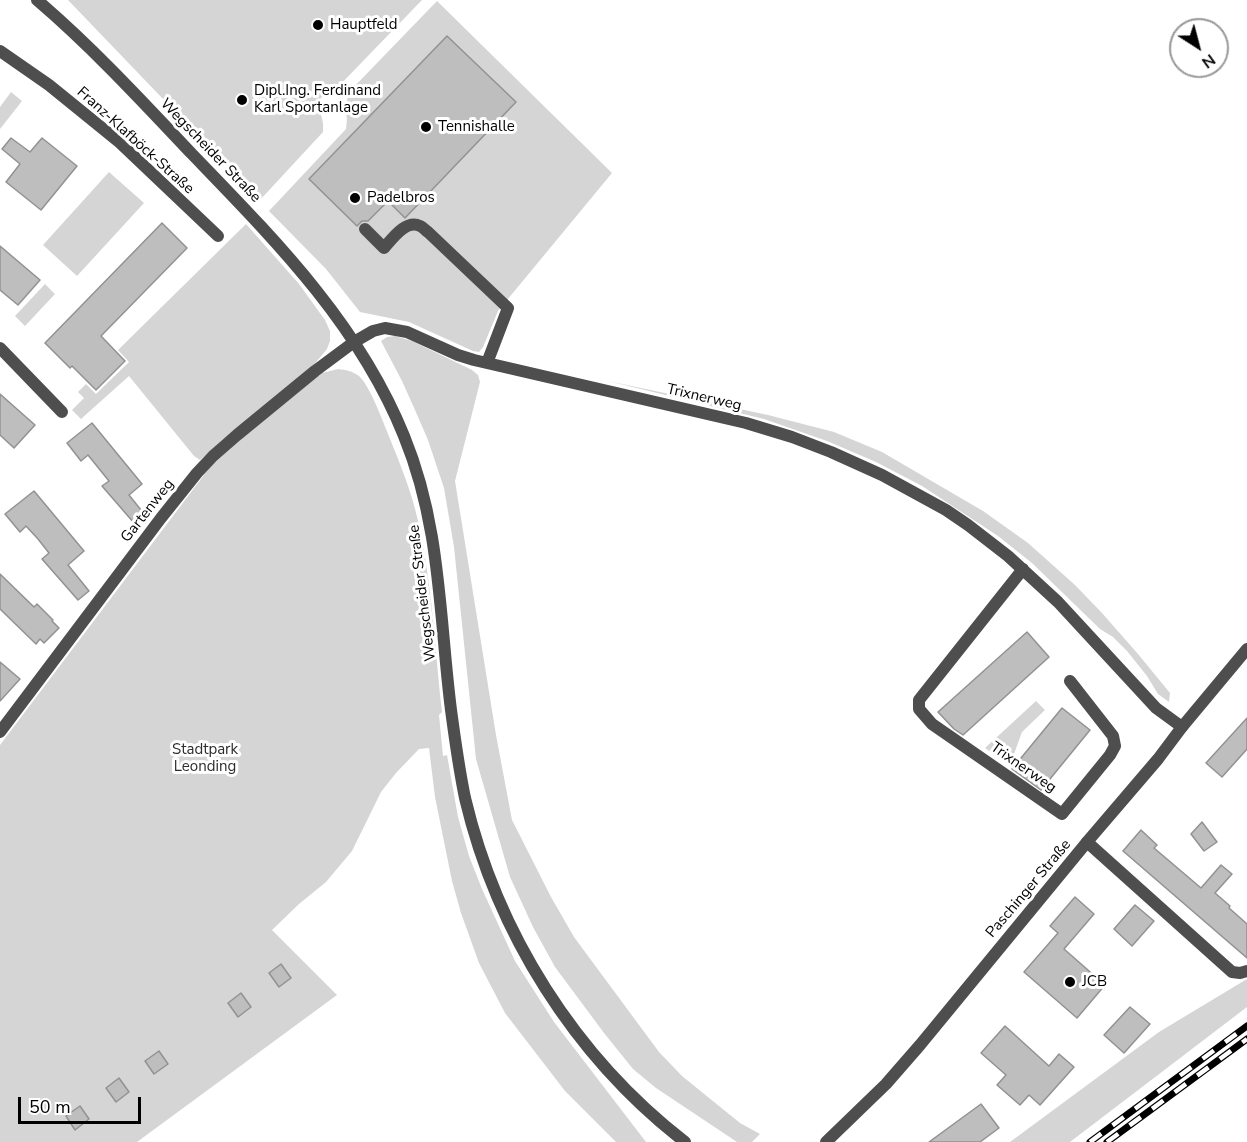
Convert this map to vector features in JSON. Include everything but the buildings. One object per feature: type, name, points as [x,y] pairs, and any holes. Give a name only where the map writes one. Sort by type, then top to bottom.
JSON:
[{"type":"street","name":"Wegscheider Straße","points":[[37,0],[82,40],[267,232],[309,280],[342,324],[375,375],[404,436],[420,482],[430,522],[438,570],[451,709],[460,772],[474,831],[493,886],[527,958],[570,1025],[632,1096],[658,1121],[685,1142]]},
{"type":"street","name":"Franz-Klafböck-Straße","points":[[0,51],[49,85],[118,141],[218,236]]},
{"type":"street","points":[[365,229],[384,248],[405,227],[418,225],[508,308],[487,363]]},
{"type":"street","name":"Trixnerweg","points":[[354,342],[373,331],[385,328],[398,330],[487,363],[746,423],[831,452],[882,475],[968,525],[1023,569],[1058,602],[1156,708],[1182,727]]},
{"type":"street","name":"Gartenweg","points":[[0,732],[197,473],[246,428],[354,342]]},
{"type":"street","points":[[0,348],[62,412]]},
{"type":"street","name":"Trixnerweg","points":[[1023,569],[919,700],[919,709],[932,724],[1062,814],[1115,746],[1113,736],[1070,681]]},
{"type":"street","name":"Paschinger Straße","points":[[826,1142],[886,1084],[920,1045],[1247,649]]},
{"type":"street","points":[[1086,842],[1232,972],[1247,971]]},
{"type":"green space","name":"Dipl.Ing. Ferdinand Karl Sportanlage","points":[[68,0],[422,0],[337,88],[324,95],[315,104],[322,117],[323,132],[260,200]]},
{"type":"green space","points":[[437,1],[612,173],[498,311],[479,352],[409,322],[360,312],[326,269],[269,211],[346,129],[345,108],[349,92]]},
{"type":"green space","points":[[11,92],[22,101],[0,129],[0,107]]},
{"type":"green space","points":[[109,172],[144,203],[77,276],[43,245]]},
{"type":"green space","points":[[246,224],[299,284],[325,320],[330,331],[330,341],[327,349],[312,367],[200,460],[194,456],[129,376],[81,419],[72,410],[84,398],[78,392],[86,384],[96,394],[129,362],[118,350]]},
{"type":"green space","points":[[45,284],[55,294],[25,326],[15,316]]},
{"type":"green space","points":[[395,336],[412,341],[472,370],[478,375],[480,382],[455,481],[512,820],[574,937],[659,1052],[682,1076],[740,1123],[760,1134],[752,1142],[737,1142],[656,1088],[633,1069],[555,967],[510,877],[476,759],[454,547],[444,488],[428,440],[402,381],[381,341]]},
{"type":"green space","name":"Stadtpark Leonding","points":[[338,369],[359,376],[371,393],[400,463],[415,509],[430,592],[442,712],[439,715],[443,756],[447,755],[458,817],[469,856],[482,889],[515,961],[554,1022],[646,1142],[616,1142],[565,1091],[505,1013],[479,963],[461,913],[435,797],[429,748],[419,749],[381,792],[352,851],[326,882],[272,930],[337,995],[137,1142],[0,1142],[0,745],[210,467],[252,429],[322,373]]},
{"type":"green space","points":[[608,381],[768,415],[834,432],[882,452],[983,511],[1028,543],[1102,613],[1170,693],[1169,702],[1158,694],[1127,651],[1113,637],[1100,629],[1032,563],[998,536],[922,486],[876,462],[827,441],[764,419]]},
{"type":"green space","points":[[1036,701],[1045,710],[1022,732],[1010,765],[985,748]]},
{"type":"green space","points":[[1247,979],[1247,1007],[1070,1142],[1010,1142],[1159,1032]]},
{"type":"railway","points":[[1090,1142],[1247,1026]]},
{"type":"railway","points":[[1107,1142],[1247,1039]]},
{"type":"place","name":"Hauptfeld","points":[[318,25]]},
{"type":"place","name":"Dipl.Ing. Ferdinand Karl Sportanlage","points":[[242,100]]},
{"type":"place","name":"Tennishalle","points":[[426,127]]},
{"type":"place","name":"Padelbros","points":[[355,198]]},
{"type":"place","name":"JCB","points":[[1070,982]]}]
